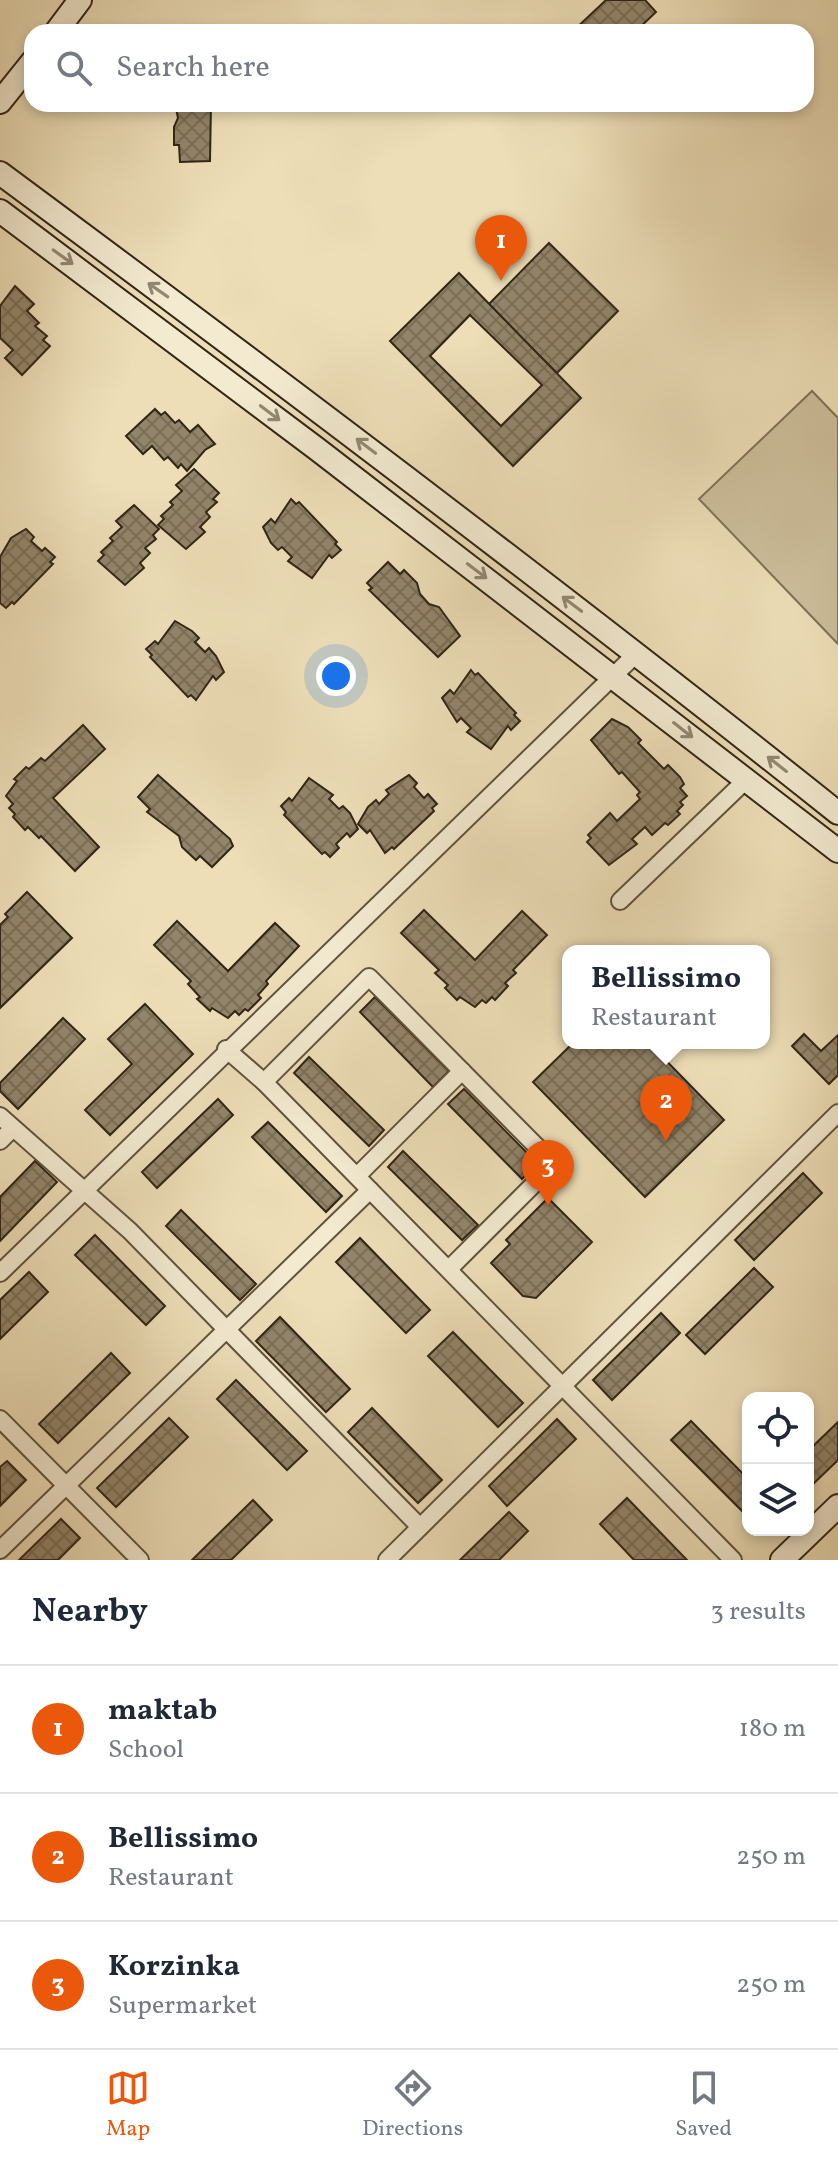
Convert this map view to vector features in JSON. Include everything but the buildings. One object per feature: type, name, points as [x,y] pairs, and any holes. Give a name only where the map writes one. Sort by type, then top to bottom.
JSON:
[{"type":"street","points":[[62,24],[80,0]]},
{"type":"street","points":[[0,102],[24,72]]},
{"type":"street","points":[[0,173],[193,314],[637,653],[838,813]]},
{"type":"street","points":[[0,211],[614,676],[838,851]]},
{"type":"street","points":[[0,1273],[226,1049],[355,931],[428,853],[637,653]]},
{"type":"street","points":[[620,901],[746,780]]},
{"type":"street","points":[[264,1082],[369,977],[462,1071],[554,1164],[449,1269]]},
{"type":"street","points":[[226,1049],[264,1082],[733,1560]]},
{"type":"street","points":[[357,1176],[462,1071]]},
{"type":"street","points":[[387,1560],[838,1113]]},
{"type":"street","points":[[0,1141],[6,1122],[85,1190],[420,1527]]},
{"type":"street","points":[[0,1550],[370,1190]]},
{"type":"street","points":[[0,1419],[140,1560]]},
{"type":"street","points":[[782,1560],[838,1506]]},
{"type":"shaded area","points":[[812,391],[838,418],[838,644],[699,499]]},
{"type":"place","name":"maktab","points":[[501,281]]},
{"type":"place","name":"Bellissimo","points":[[666,1141]]},
{"type":"place","name":"Korzinka","points":[[548,1206]]}]
